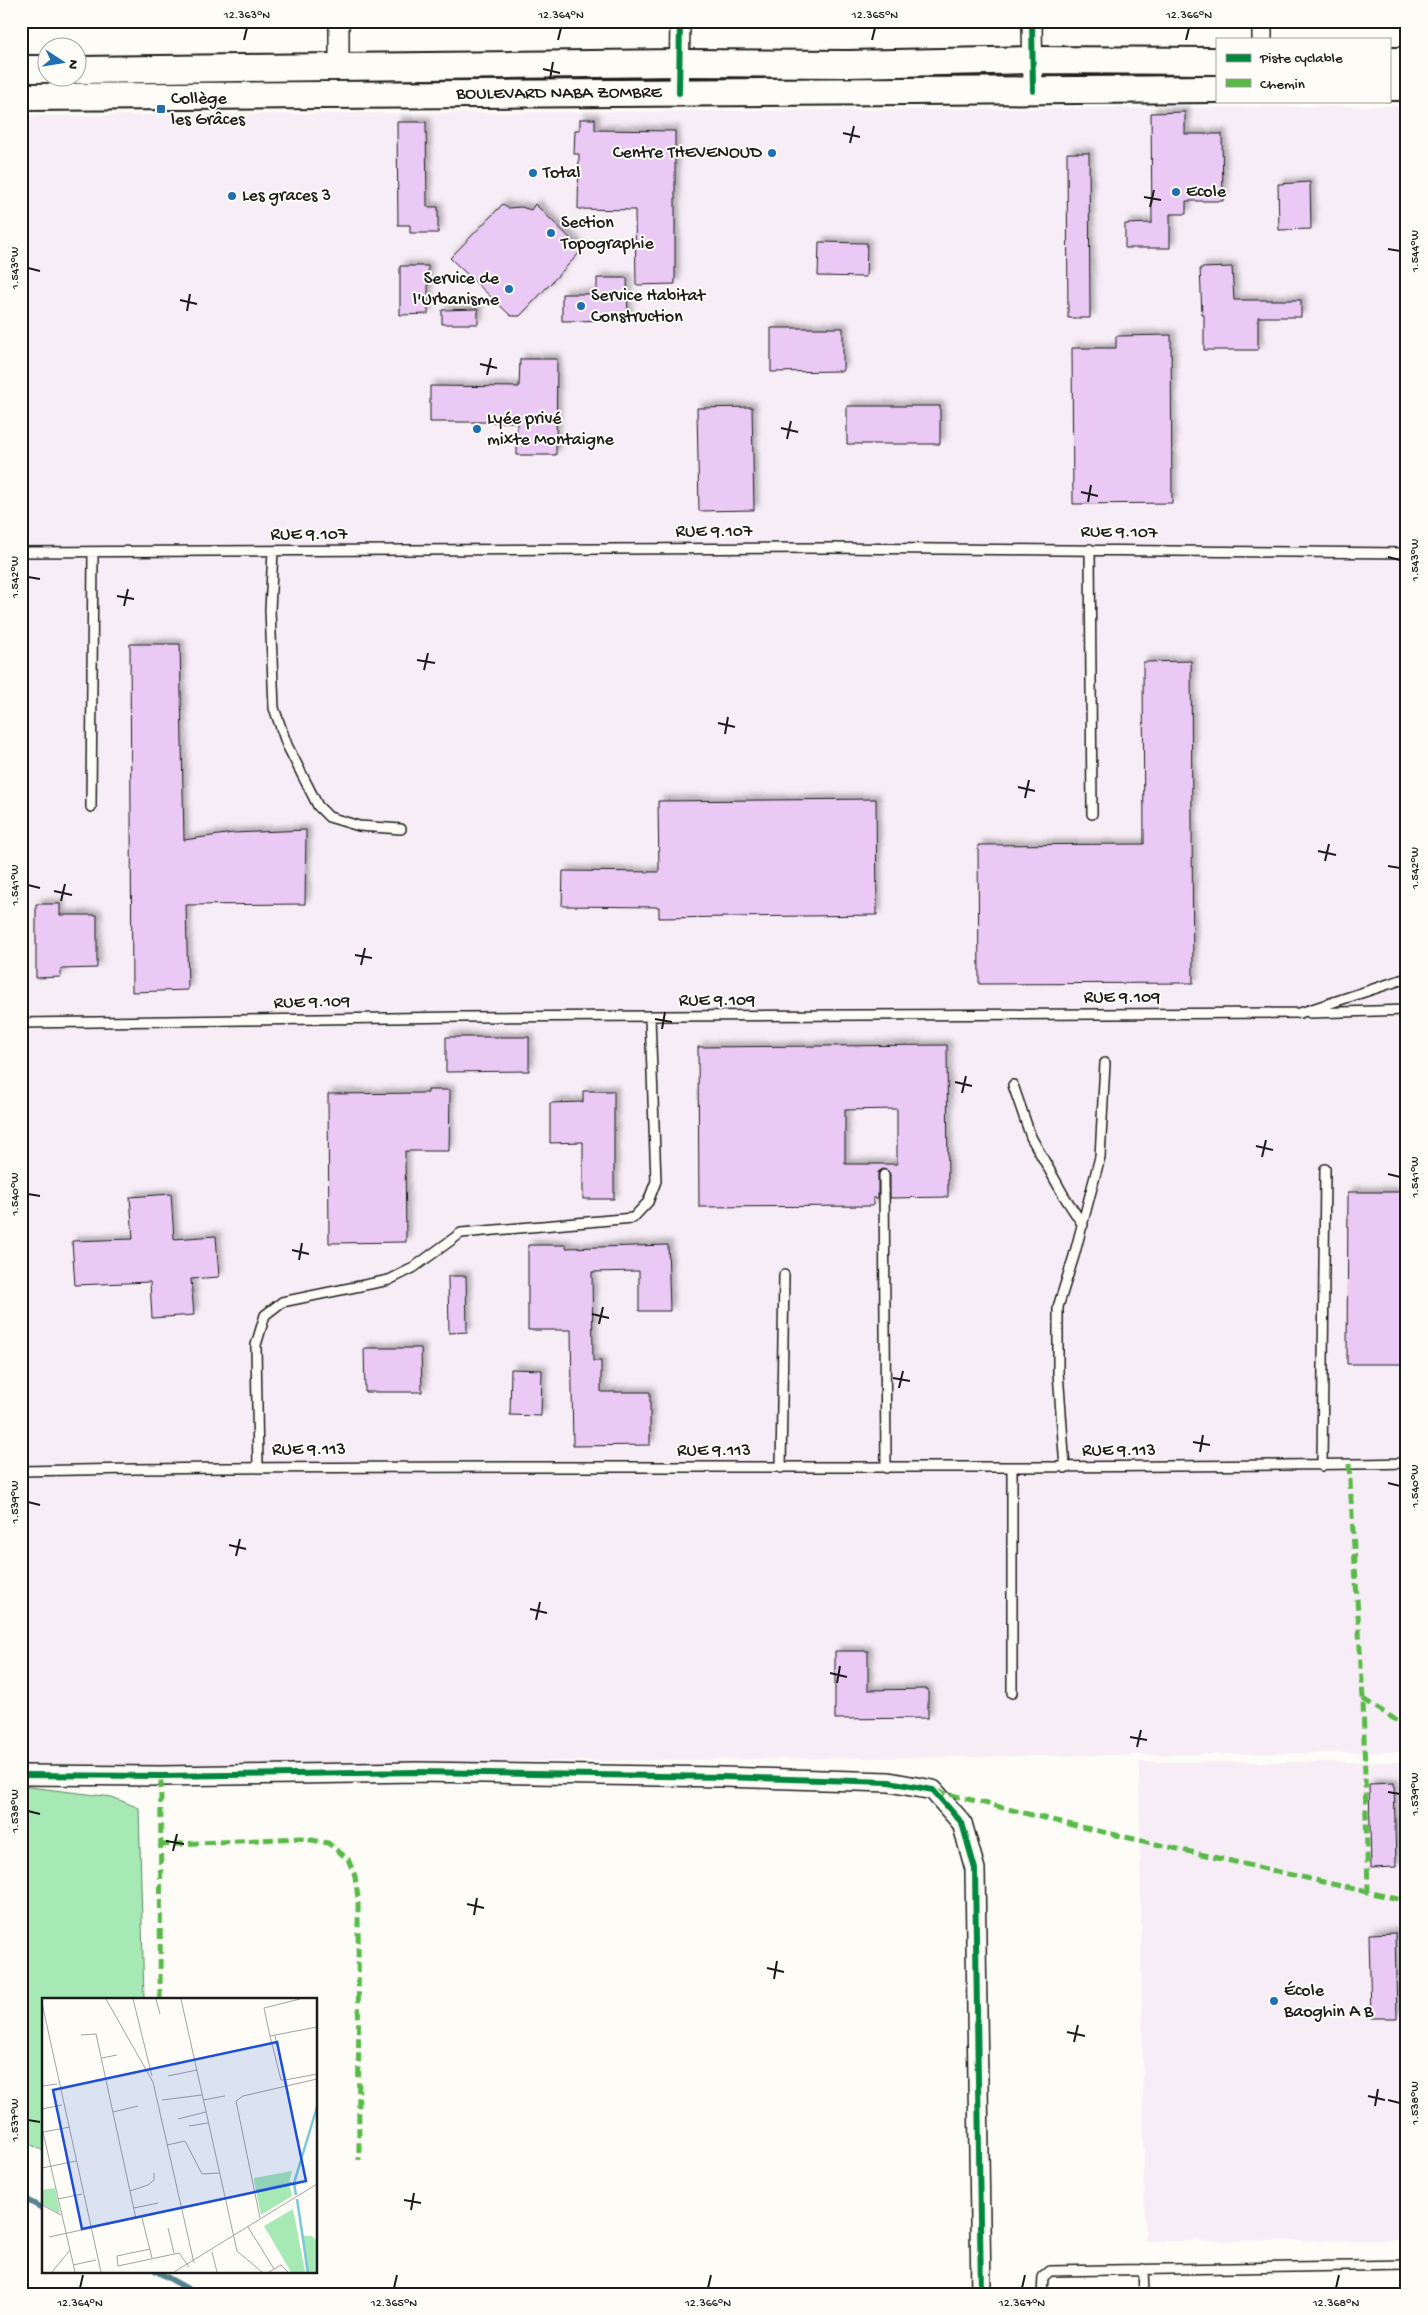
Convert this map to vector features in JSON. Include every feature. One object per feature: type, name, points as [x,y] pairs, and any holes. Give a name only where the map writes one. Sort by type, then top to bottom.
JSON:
[{"type":"main road","name":"BOULEVARD NABA ZOMBRE","points":[[88,70],[680,63],[848,64],[1031,60],[1216,61]]},
{"type":"main road","points":[[1390,61],[1407,61]]},
{"type":"main road","points":[[21,69],[38,70]]},
{"type":"main road","points":[[1390,87],[1407,87]]},
{"type":"main road","name":"BOULEVARD NABA ZOMBRE","points":[[21,97],[1216,89]]},
{"type":"street","points":[[339,21],[339,67]]},
{"type":"street","points":[[679,93],[680,21]]},
{"type":"street","points":[[1032,21],[1031,60],[1033,91]]},
{"type":"street","points":[[1262,21],[1262,38]]},
{"type":"street","points":[[21,1775],[161,1776],[417,1772],[713,1776],[889,1782],[934,1790],[962,1824],[975,1870],[981,2294]]},
{"type":"lane","name":"RUE 9.107","points":[[21,552],[1090,549],[1407,552]]},
{"type":"lane","points":[[1090,549],[1092,814]]},
{"type":"lane","points":[[273,552],[270,610],[274,708],[287,745],[318,806],[329,817],[359,826],[401,829]]},
{"type":"lane","points":[[91,807],[92,553]]},
{"type":"lane","name":"RUE 9.109","points":[[21,1023],[460,1017],[1300,1013],[1407,978]]},
{"type":"lane","points":[[1300,1013],[1407,1010]]},
{"type":"lane","points":[[258,1467],[256,1345],[265,1315],[282,1302],[389,1280],[413,1268],[461,1234],[633,1218],[648,1202],[656,1181],[650,1017]]},
{"type":"lane","points":[[1065,1468],[1058,1372],[1058,1307],[1083,1225],[1100,1157],[1105,1063]]},
{"type":"lane","points":[[1013,1085],[1031,1137],[1064,1196],[1083,1225]]},
{"type":"lane","points":[[1322,1466],[1325,1169]]},
{"type":"lane","points":[[884,1175],[886,1468]]},
{"type":"lane","points":[[781,1468],[784,1275]]},
{"type":"lane","name":"RUE 9.113","points":[[21,1472],[258,1467],[1065,1468],[1322,1466],[1407,1463]]},
{"type":"lane","points":[[1012,1468],[1012,1693]]},
{"type":"lane","points":[[1042,2294],[1042,2277],[1050,2271],[1407,2265]]},
{"type":"lane","points":[[1143,2269],[1144,2294]]},
{"type":"shaded area","points":[[1407,106],[1407,1752],[21,1767],[21,116]]},
{"type":"shaded area","name":"École Baoghin A B","points":[[1139,1762],[1407,1762],[1407,2240],[1145,2241]]},
{"type":"green space","points":[[21,1786],[112,1797],[139,1808],[144,1998],[42,1998],[42,2150],[21,2140]]},
{"type":"building","points":[[1185,112],[1185,134],[1222,134],[1223,201],[1186,201],[1186,214],[1170,214],[1170,248],[1125,248],[1125,224],[1152,223],[1151,113]]},
{"type":"building","points":[[580,119],[595,119],[595,130],[675,131],[675,284],[636,285],[635,210],[578,209],[579,154],[574,154],[575,130],[580,130]]},
{"type":"building","points":[[397,122],[426,122],[427,207],[438,207],[438,233],[410,233],[410,225],[398,225]]},
{"type":"building","points":[[1067,153],[1089,153],[1090,318],[1068,318]]},
{"type":"building","points":[[1310,182],[1311,229],[1279,230],[1278,184]]},
{"type":"building","points":[[503,204],[508,208],[521,207],[531,210],[535,204],[582,250],[520,316],[511,316],[450,258]]},
{"type":"building","points":[[819,242],[867,243],[866,277],[818,276]]},
{"type":"building","points":[[400,266],[428,266],[428,314],[400,315]]},
{"type":"building","points":[[1232,267],[1234,300],[1301,300],[1301,317],[1258,317],[1258,350],[1204,350],[1204,315],[1202,315],[1200,268]]},
{"type":"building","points":[[597,278],[627,278],[628,320],[562,321],[562,294],[597,294]]},
{"type":"building","points":[[478,309],[478,324],[442,324],[442,310]]},
{"type":"building","points":[[771,328],[843,328],[843,371],[771,372]]},
{"type":"building","points":[[1171,335],[1172,503],[1073,504],[1072,348],[1116,348],[1116,336]]},
{"type":"building","points":[[520,359],[557,359],[556,455],[517,455],[517,422],[430,422],[430,386],[519,387]]},
{"type":"building","points":[[847,406],[940,406],[940,444],[847,444]]},
{"type":"building","points":[[752,407],[754,510],[699,511],[697,408]]},
{"type":"building","points":[[130,644],[180,644],[184,840],[233,833],[306,830],[305,904],[186,905],[188,990],[132,992]]},
{"type":"building","points":[[1191,661],[1193,983],[979,984],[978,845],[1144,844],[1143,662]]},
{"type":"building","points":[[876,799],[877,915],[659,918],[659,907],[562,906],[563,871],[659,872],[658,801]]},
{"type":"building","points":[[36,904],[60,904],[60,915],[97,915],[97,968],[61,969],[61,977],[36,978]]},
{"type":"building","points":[[446,1037],[529,1037],[529,1071],[446,1072]]},
{"type":"building","points":[[947,1045],[948,1197],[890,1198],[890,1174],[887,1170],[883,1169],[878,1172],[878,1198],[873,1198],[873,1206],[699,1207],[698,1047]],"holes":[[[897,1109],[897,1164],[845,1164],[845,1110]]]},
{"type":"building","points":[[428,1090],[450,1090],[449,1151],[405,1151],[406,1242],[329,1243],[328,1094],[428,1093]]},
{"type":"building","points":[[583,1091],[614,1091],[614,1199],[583,1199],[583,1142],[550,1143],[550,1103],[583,1102]]},
{"type":"building","points":[[1348,1192],[1407,1192],[1407,1364],[1347,1364]]},
{"type":"building","points":[[171,1194],[174,1239],[216,1236],[219,1277],[191,1279],[194,1315],[152,1318],[150,1282],[75,1285],[72,1241],[133,1239],[130,1197]]},
{"type":"building","points":[[528,1245],[566,1245],[566,1248],[668,1245],[670,1311],[639,1311],[639,1271],[592,1272],[593,1361],[601,1361],[601,1392],[650,1392],[650,1445],[573,1446],[571,1330],[528,1330]]},
{"type":"building","points":[[448,1276],[466,1276],[467,1332],[449,1333]]},
{"type":"building","points":[[364,1348],[421,1348],[422,1392],[365,1392]]},
{"type":"building","points":[[511,1369],[542,1370],[541,1416],[510,1415]]},
{"type":"building","points":[[835,1651],[868,1651],[868,1690],[928,1689],[928,1718],[835,1719]]},
{"type":"building","points":[[1394,1783],[1396,1867],[1371,1868],[1369,1784]]},
{"type":"building","points":[[1395,1933],[1397,2018],[1371,2018],[1369,1934]]},
{"type":"waterway","points":[[21,2197],[42,2208]]},
{"type":"waterway","points":[[158,2272],[197,2294]]},
{"type":"marked path","points":[[1349,1464],[1363,1699],[1368,1892]]},
{"type":"marked path","points":[[1363,1699],[1407,1727]]},
{"type":"marked path","points":[[160,1998],[161,1776]]},
{"type":"marked path","points":[[936,1791],[1068,1824],[1407,1901]]},
{"type":"marked path","points":[[159,1845],[301,1838],[328,1843],[348,1859],[355,1876],[358,1898],[359,2160]]},
{"type":"cycle path","points":[[679,93],[680,21]]},
{"type":"cycle path","points":[[1032,21],[1033,91]]},
{"type":"cycle path","points":[[21,1775],[161,1776],[417,1772],[723,1777],[889,1782],[933,1790],[962,1823],[975,1869],[981,2294]]},
{"type":"place","name":"Collège les Grâces","points":[[161,109]]},
{"type":"place","name":"Centre THEVENOUD","points":[[772,153]]},
{"type":"place","name":"Total","points":[[533,173]]},
{"type":"place","name":"Ecole","points":[[1176,192]]},
{"type":"place","name":"Les graces 3","points":[[232,196]]},
{"type":"place","name":"Section Topographie","points":[[551,233]]},
{"type":"place","name":"Service de l'Urbanisme","points":[[509,289]]},
{"type":"place","name":"Service Habitat Construction","points":[[581,306]]},
{"type":"place","name":"Lyée privé mixte Montaigne","points":[[477,429]]},
{"type":"place","name":"École Baoghin A B","points":[[1274,2001]]}]
